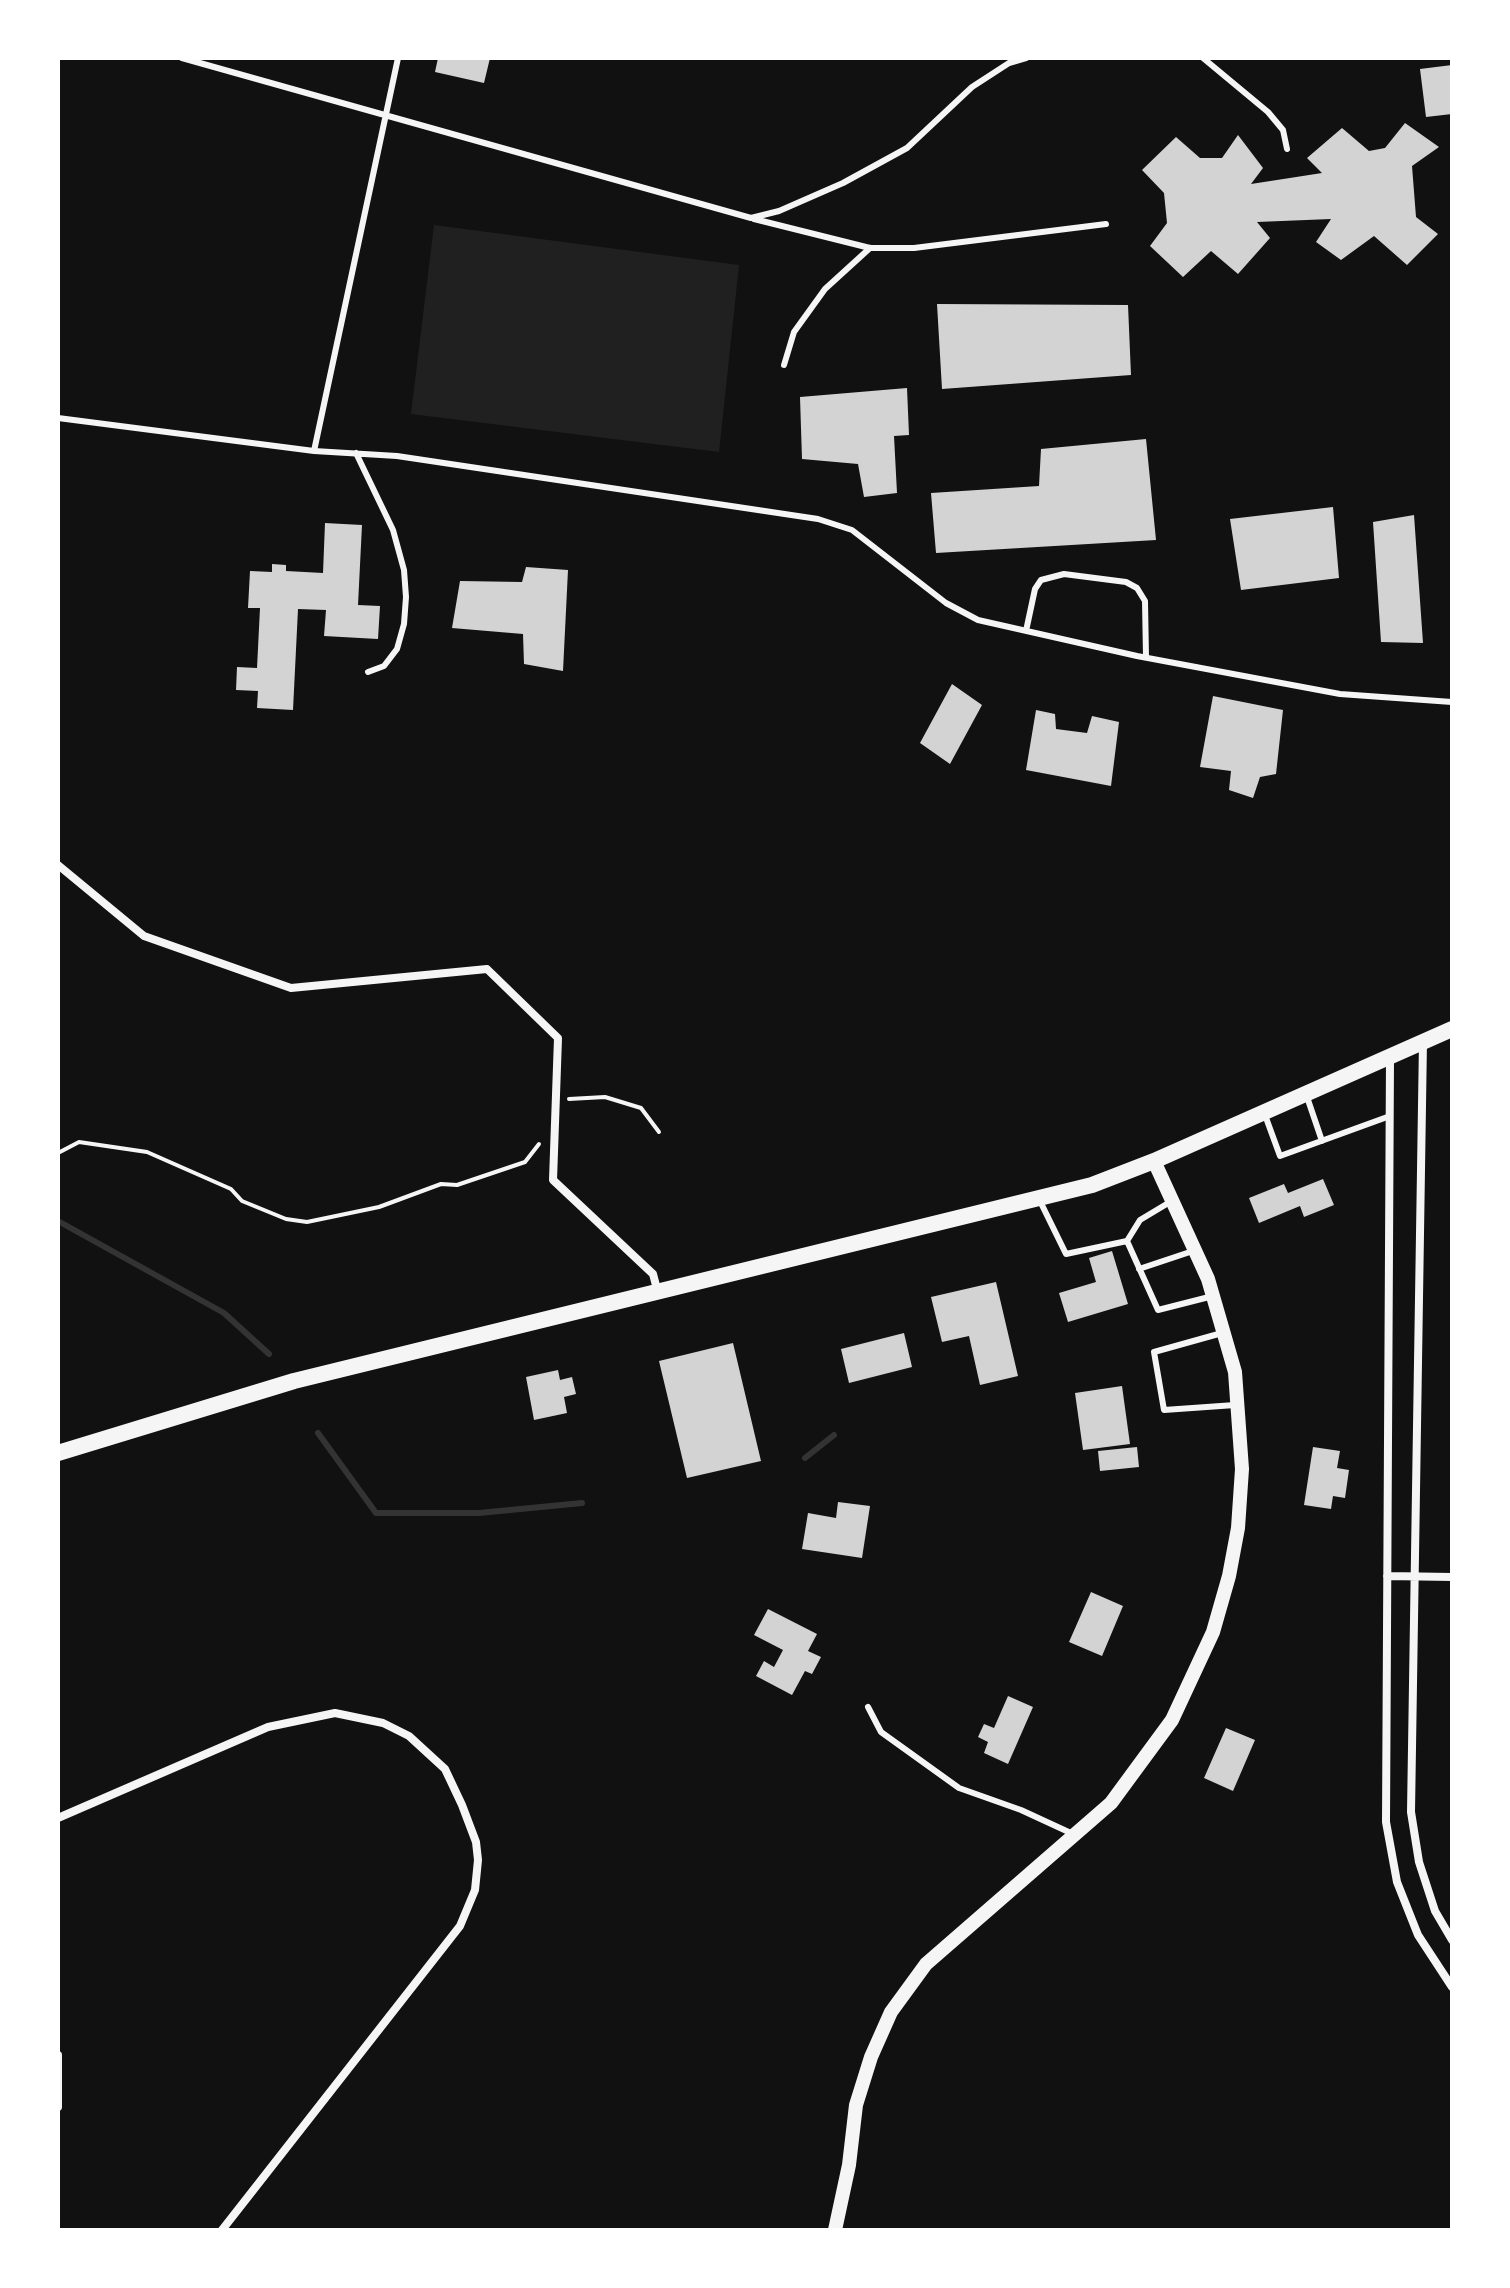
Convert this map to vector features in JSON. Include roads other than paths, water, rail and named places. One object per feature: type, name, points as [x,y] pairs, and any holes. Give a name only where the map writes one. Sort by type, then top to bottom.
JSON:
[{"type":"main road","points":[[58,1453],[294,1381],[1092,1185],[1154,1161],[1452,1029]]},
{"type":"street","points":[[58,865],[144,936],[291,988],[487,969],[558,1038],[553,1180],[653,1274],[658,1293]]},
{"type":"street","points":[[1423,1041],[1411,1812],[1419,1862],[1435,1911],[1452,1940]]},
{"type":"street","points":[[1390,1057],[1386,1822],[1397,1882],[1418,1935],[1452,1987]]},
{"type":"street","points":[[835,2230],[849,2165],[856,2105],[871,2057],[891,2012],[926,1964],[1077,1836],[1111,1803],[1172,1720],[1213,1632],[1229,1576],[1238,1528],[1242,1469],[1238,1405],[1225,1332],[1213,1296],[1154,1161]]},
{"type":"street","points":[[1387,1576],[1452,1577]]},
{"type":"street","points":[[58,1818],[268,1727],[335,1713],[383,1723],[409,1736],[445,1769],[462,1805],[476,1842],[478,1860],[475,1890],[460,1926],[222,2230]]},
{"type":"street","points":[[58,2055],[58,2107]]},
{"type":"lane","points":[[182,58],[751,218],[870,248],[914,248],[1106,224]]},
{"type":"lane","points":[[314,451],[398,58]]},
{"type":"lane","points":[[751,218],[779,211],[843,183],[907,148],[972,87],[1009,63],[1026,58]]},
{"type":"lane","points":[[1203,58],[1268,112],[1283,130],[1287,149]]},
{"type":"lane","points":[[784,365],[794,332],[825,289],[870,248]]},
{"type":"lane","points":[[58,418],[314,451],[397,456],[818,519],[852,530],[946,603],[978,620],[1146,657],[1340,694],[1452,702]]},
{"type":"lane","points":[[356,453],[393,530],[404,570],[406,597],[404,624],[397,649],[384,666],[368,672]]},
{"type":"lane","points":[[1026,631],[1035,589],[1041,580],[1064,574],[1126,582],[1137,588],[1145,601],[1146,657]]},
{"type":"lane","points":[[1306,1094],[1322,1141]]},
{"type":"lane","points":[[1264,1113],[1280,1156],[1390,1116]]},
{"type":"lane","points":[[1039,1199],[1066,1254],[1127,1241],[1140,1220],[1172,1201]]},
{"type":"lane","points":[[1127,1241],[1158,1310],[1213,1296]]},
{"type":"lane","points":[[1139,1269],[1195,1250]]},
{"type":"lane","points":[[1225,1332],[1154,1352],[1164,1410],[1238,1405]]},
{"type":"lane","points":[[868,1707],[881,1732],[959,1788],[1021,1810],[1077,1836]]},
{"type":"waterway","points":[[58,1221],[224,1313],[269,1354]]},
{"type":"waterway","points":[[318,1433],[376,1513],[479,1513],[582,1503]]},
{"type":"waterway","points":[[805,1458],[834,1435]]}]
